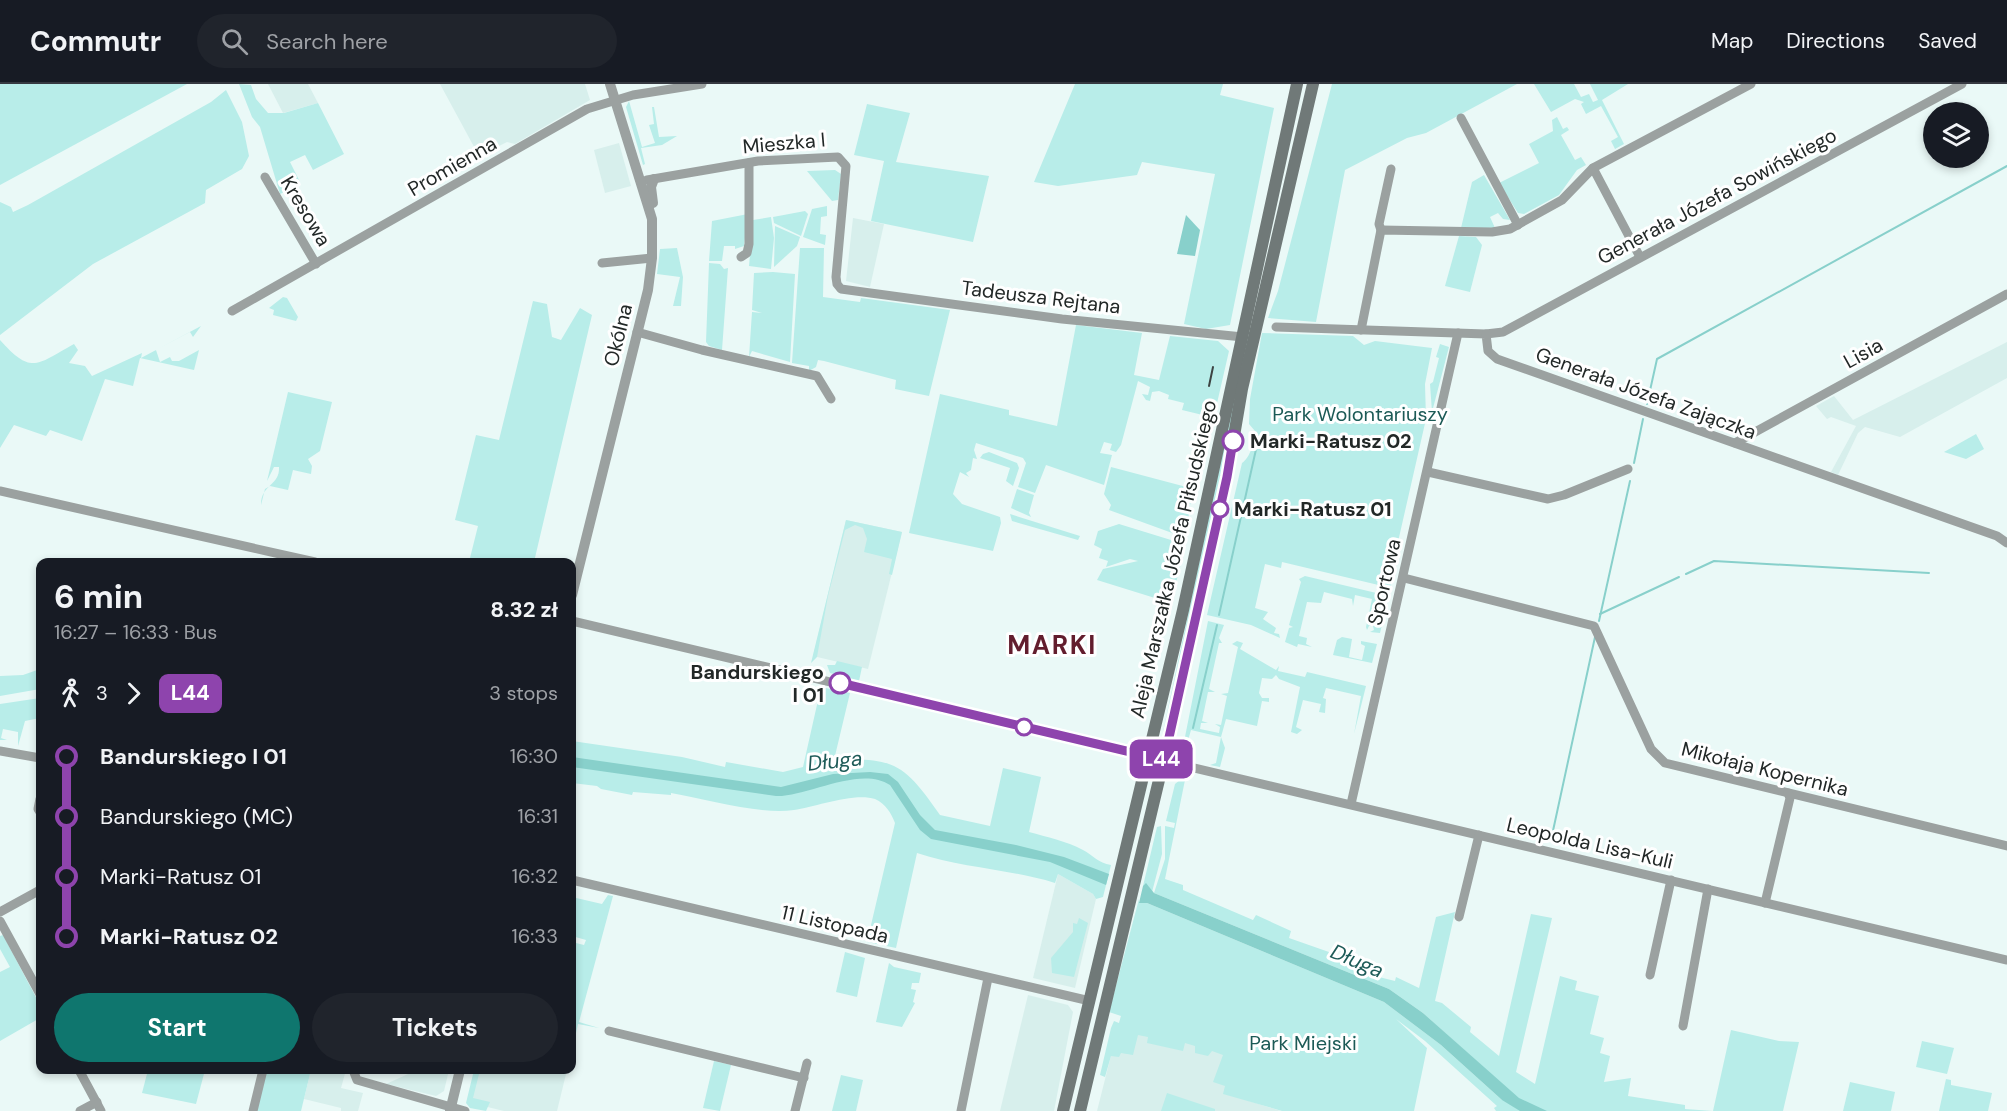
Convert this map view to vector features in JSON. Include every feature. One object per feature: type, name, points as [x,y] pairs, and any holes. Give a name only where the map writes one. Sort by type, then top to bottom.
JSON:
[{"type":"main road","name":"Aleja Marszałka Józefa Piłsudskiego","points":[[1063,1111],[1149,756],[1297,84]]},
{"type":"main road","name":"Aleja Marszałka Józefa Piłsudskiego","points":[[1080,1111],[1164,760],[1227,477],[1250,356],[1313,84]]},
{"type":"street","name":"Okólna","points":[[576,579],[638,332],[652,258],[652,219],[610,84]]},
{"type":"street","name":"Promienna","points":[[232,311],[577,114],[615,100],[702,84]]},
{"type":"street","points":[[1383,230],[1496,232],[1518,225],[1566,197],[1593,168],[1751,84]]},
{"type":"street","name":"Generała Józefa Sowińskiego","points":[[1486,334],[1503,332],[1962,84]]},
{"type":"street","points":[[1461,118],[1518,225]]},
{"type":"street","name":"Mieszka I","points":[[639,182],[749,163],[835,156],[844,161],[846,166],[837,284]]},
{"type":"street","points":[[741,257],[747,253],[749,244],[749,163]]},
{"type":"street","points":[[1593,168],[1640,257]]},
{"type":"street","points":[[1360,330],[1383,230],[1379,224],[1391,169]]},
{"type":"street","name":"Kresowa","points":[[265,177],[316,264]]},
{"type":"street","points":[[652,219],[651,187],[654,179]]},
{"type":"street","points":[[602,262],[652,258]]},
{"type":"street","name":"Tadeusza Rejtana","points":[[837,284],[841,289],[1050,317],[1243,337]]},
{"type":"street","name":"Lisia","points":[[1734,443],[2007,294]]},
{"type":"street","points":[[1276,327],[1486,334]]},
{"type":"street","points":[[638,332],[702,350],[817,376],[831,399]]},
{"type":"street","name":"Sportowa","points":[[1351,804],[1404,579],[1458,333]]},
{"type":"street","name":"Generała Józefa Zajączka","points":[[1486,334],[1488,351],[1497,359],[1997,536],[2007,543]]},
{"type":"street","points":[[1428,472],[1548,499],[1564,495],[1628,469]]},
{"type":"street","points":[[0,491],[297,558]]},
{"type":"street","name":"Mikołaja Kopernika","points":[[1404,579],[1594,626],[1651,749],[1658,758],[1674,765],[2007,846]]},
{"type":"street","name":"Leopolda Lisa-Kuli","points":[[576,622],[2007,960]]},
{"type":"street","points":[[0,751],[36,757]]},
{"type":"street","points":[[1765,903],[1790,798],[1788,793]]},
{"type":"street","points":[[1459,917],[1479,835]]},
{"type":"street","points":[[1650,975],[1671,880]]},
{"type":"street","name":"11 Listopada","points":[[576,881],[1090,1001]]},
{"type":"street","points":[[1683,1026],[1708,889]]},
{"type":"street","points":[[0,912],[36,892]]},
{"type":"street","points":[[1,925],[36,987]]},
{"type":"street","points":[[961,1111],[988,978]]},
{"type":"street","points":[[609,1031],[804,1078]]},
{"type":"street","points":[[795,1111],[807,1063]]},
{"type":"street","points":[[80,1111],[99,1107],[81,1074]]},
{"type":"street","points":[[253,1111],[262,1074]]},
{"type":"street","points":[[355,1074],[357,1080],[451,1109],[465,1111]]},
{"type":"street","points":[[451,1109],[459,1074]]},
{"type":"shaded area","points":[[268,84],[308,84],[318,103],[283,113]]},
{"type":"shaded area","points":[[440,84],[585,84],[590,100],[515,144],[507,142],[479,156]]},
{"type":"shaded area","points":[[619,143],[631,186],[605,193],[594,150]]},
{"type":"shaded area","points":[[1186,215],[1200,230],[1195,256],[1177,254]]},
{"type":"shaded area","points":[[853,218],[884,224],[870,287],[846,281]]},
{"type":"shaded area","points":[[2007,342],[2007,378],[1900,437],[1865,427],[1858,433],[1838,475],[1831,472],[1856,426],[1831,417],[1827,419],[1816,406],[1834,396],[1853,420]]},
{"type":"shaded area","points":[[846,520],[902,532],[868,669],[813,656]]},
{"type":"shaded area","points":[[576,758],[781,787],[833,774],[870,772],[888,774],[898,782],[920,815],[935,830],[1016,845],[1064,857],[1109,874],[1106,885],[1050,862],[931,839],[920,830],[890,785],[878,780],[864,778],[849,780],[789,795],[776,796],[576,768]]},
{"type":"shaded area","points":[[1058,874],[1093,894],[1096,899],[1075,988],[1033,978]]},
{"type":"shaded area","points":[[1146,883],[1154,893],[1389,989],[1423,1013],[1519,1098],[1547,1111],[1520,1111],[1502,1100],[1441,1045],[1384,1002],[1147,903],[1139,903],[1143,886]]},
{"type":"shaded area","points":[[1028,995],[1068,1005],[1073,1012],[1054,1111],[1000,1111]]},
{"type":"shaded area","points":[[1121,1016],[1235,1049],[1243,1099],[1281,1111],[1097,1111]]},
{"type":"shaded area","points":[[310,1074],[345,1074],[341,1088],[363,1093],[358,1111],[341,1111],[341,1108],[304,1099]]},
{"type":"shaded area","points":[[408,1074],[448,1074],[444,1091],[436,1096],[386,1084]]},
{"type":"shaded area","points":[[474,1074],[566,1074],[557,1111],[504,1111],[467,1102]]},
{"type":"green space","points":[[0,84],[187,84],[0,185]]},
{"type":"green space","points":[[239,84],[251,85],[256,99],[268,113],[284,113],[318,103],[344,154],[313,170],[305,155],[290,162],[301,184],[280,194],[260,127],[252,117]]},
{"type":"green space","points":[[1075,84],[1223,84],[1220,95],[1274,108],[1230,325],[1206,329],[1184,324],[1215,174],[1142,162],[1137,175],[1058,186],[1034,182]]},
{"type":"green space","points":[[1332,84],[1517,84],[1426,133],[1407,138],[1345,170],[1316,322],[1268,318],[1278,291]]},
{"type":"green space","points":[[1534,84],[1574,84],[1581,97],[1589,94],[1593,102],[1598,100],[1590,84],[1628,84],[1602,100],[1624,144],[1615,149],[1611,141],[1618,137],[1601,106],[1586,114],[1581,104],[1584,102],[1575,99],[1551,112]]},
{"type":"green space","points":[[226,90],[242,122],[249,156],[242,169],[206,190],[205,203],[93,264],[0,335],[0,202],[11,207],[13,212],[28,205],[211,102]]},
{"type":"green space","points":[[629,101],[642,147],[655,143],[649,125],[654,124],[652,107],[654,107],[659,137],[677,136],[662,145],[641,148],[645,164],[643,165],[626,107]]},
{"type":"green space","points":[[867,104],[910,113],[896,162],[989,176],[973,242],[871,221],[884,161],[854,155]]},
{"type":"green space","points":[[1557,117],[1563,129],[1567,127],[1569,130],[1561,135],[1575,160],[1581,157],[1586,165],[1577,170],[1559,195],[1524,214],[1518,213],[1499,183],[1539,163],[1529,144],[1553,131],[1552,120]]},
{"type":"green space","points":[[835,170],[841,174],[838,200],[832,201],[807,171]]},
{"type":"green space","points":[[1484,175],[1510,220],[1503,219],[1498,213],[1490,217],[1495,228],[1461,228],[1472,182]]},
{"type":"green space","points":[[827,206],[827,216],[821,217],[820,234],[826,235],[825,245],[803,237],[812,209]]},
{"type":"green space","points":[[805,211],[808,214],[801,236],[774,223],[773,217]]},
{"type":"green space","points":[[748,214],[744,246],[735,249],[735,246],[724,246],[722,261],[709,261],[712,221]]},
{"type":"green space","points":[[771,217],[774,238],[771,269],[749,266],[753,220]]},
{"type":"green space","points":[[775,226],[800,237],[797,246],[774,267]]},
{"type":"green space","points":[[1459,236],[1476,237],[1482,245],[1470,292],[1445,286]]},
{"type":"green space","points":[[677,248],[683,277],[681,306],[673,306],[680,277],[657,274],[660,249]]},
{"type":"green space","points":[[800,248],[824,248],[823,297],[860,302],[861,298],[950,310],[929,396],[895,389],[896,380],[824,361],[818,360],[816,367],[809,371],[809,366],[792,363]]},
{"type":"green space","points":[[709,263],[720,264],[724,269],[728,268],[722,350],[709,346],[706,342]]},
{"type":"green space","points":[[754,273],[795,274],[790,362],[752,351],[749,357],[752,312],[762,313],[752,310]]},
{"type":"green space","points":[[283,297],[287,298],[298,317],[296,321],[273,315],[274,310],[269,308]]},
{"type":"green space","points":[[533,301],[547,304],[552,337],[561,340],[580,308],[592,315],[535,558],[470,558],[478,526],[455,520],[476,435],[499,440]]},
{"type":"green space","points":[[1250,324],[1224,465],[1166,733],[1163,732]]},
{"type":"green space","points":[[1076,325],[1142,333],[1134,375],[1159,380],[1170,336],[1218,341],[1229,351],[1215,412],[1211,417],[1182,410],[1184,403],[1168,399],[1169,395],[1159,391],[1152,392],[1150,401],[1146,400],[1142,394],[1148,395],[1150,387],[1138,381],[1121,445],[1116,452],[1110,450],[1112,444],[1104,442],[1100,453],[1112,455],[1104,485],[1046,465],[1035,493],[1018,487],[1026,463],[1023,458],[976,443],[974,450],[977,459],[973,458],[971,470],[966,473],[969,477],[960,472],[953,494],[962,504],[1000,517],[1001,523],[993,551],[909,533],[940,394],[1009,410],[1009,415],[1057,426]]},
{"type":"green space","points":[[201,326],[193,337],[190,332],[156,350]]},
{"type":"green space","name":"Park Wolontariuszy","points":[[1262,333],[1353,336],[1364,345],[1375,341],[1432,348],[1425,384],[1426,419],[1390,577],[1391,588],[1282,562],[1281,568],[1265,564],[1255,608],[1268,612],[1263,619],[1276,628],[1274,633],[1279,634],[1280,638],[1251,625],[1207,615],[1242,463],[1250,453],[1254,440],[1255,431],[1249,424],[1250,399]]},
{"type":"green space","points":[[0,340],[20,359],[35,363],[74,344],[78,350],[69,363],[85,366],[92,376],[142,353],[141,358],[156,350],[160,362],[170,357],[172,361],[179,361],[199,350],[194,370],[140,358],[133,386],[105,379],[82,441],[50,430],[46,436],[14,425],[0,448]]},
{"type":"green space","points":[[1440,344],[1449,347],[1432,412],[1430,384],[1433,382],[1439,358],[1436,357]]},
{"type":"green space","points":[[288,392],[332,402],[320,451],[308,459],[312,466],[311,474],[293,470],[288,490],[269,487],[279,473],[279,467],[274,467],[267,481]]},
{"type":"green space","points":[[1976,434],[1984,449],[1966,459],[1944,452]]},
{"type":"green space","points":[[989,452],[1017,463],[1019,468],[1013,486],[1006,481],[1010,468],[980,458]]},
{"type":"green space","points":[[1111,467],[1194,489],[1189,509],[1188,532],[1175,534],[1109,510],[1111,505],[1104,494]]},
{"type":"green space","points":[[1017,489],[1034,495],[1029,513],[1031,517],[1011,508]]},
{"type":"green space","points":[[1010,514],[1080,536],[1078,540],[1012,521]]},
{"type":"green space","points":[[846,520],[902,532],[892,575],[889,574],[892,559],[864,552],[867,539],[863,528],[855,525],[845,530],[828,596],[817,657],[811,663]]},
{"type":"green space","points":[[1119,524],[1171,540],[1184,551],[1171,603],[1097,580],[1103,569],[1138,561],[1130,559],[1106,567],[1108,561],[1099,558],[1102,549],[1094,545],[1098,531]]},
{"type":"green space","points":[[1305,576],[1389,596],[1380,633],[1370,632],[1374,630],[1373,626],[1369,626],[1367,630],[1366,627],[1372,599],[1355,595],[1353,606],[1352,599],[1324,592],[1321,603],[1307,602],[1299,636],[1307,638],[1306,644],[1312,647],[1298,644],[1297,647],[1285,642],[1289,628],[1293,627],[1289,625],[1301,582],[1299,579]]},
{"type":"green space","points":[[1208,621],[1224,625],[1219,638],[1222,643],[1219,643],[1209,689],[1215,692],[1208,692],[1202,721],[1208,723],[1201,723],[1200,729],[1219,733],[1220,727],[1215,724],[1221,725],[1227,696],[1221,694],[1228,693],[1238,647],[1232,644],[1237,641],[1243,643],[1240,649],[1276,670],[1279,666],[1278,671],[1305,677],[1307,672],[1366,686],[1354,734],[1361,696],[1326,688],[1323,698],[1326,699],[1325,713],[1319,712],[1321,704],[1303,700],[1296,727],[1302,730],[1297,734],[1291,732],[1300,687],[1279,679],[1276,675],[1272,679],[1262,678],[1259,693],[1262,698],[1269,698],[1269,702],[1262,701],[1257,726],[1226,719],[1221,737],[1191,730],[1183,758],[1181,757]]},
{"type":"green space","points":[[1342,637],[1352,639],[1349,657],[1362,660],[1365,646],[1361,644],[1361,641],[1377,644],[1372,663],[1333,655],[1337,640]]},
{"type":"green space","points":[[837,661],[862,667],[859,681],[830,673],[827,665],[835,665]]},
{"type":"green space","points":[[36,670],[36,690],[0,696],[0,676],[23,675]]},
{"type":"green space","points":[[821,687],[850,693],[834,760],[855,759],[886,763],[907,775],[940,815],[990,826],[1003,768],[1041,777],[1029,832],[1070,844],[1103,863],[1111,865],[1103,897],[1096,899],[1093,894],[1058,874],[1055,883],[917,853],[896,948],[867,942],[895,823],[882,803],[875,799],[856,797],[780,811],[733,806],[671,793],[671,795],[633,792],[632,795],[601,789],[597,786],[576,783],[576,742],[682,757],[725,767],[726,762],[783,772],[803,767]]},
{"type":"green space","points":[[36,699],[36,719],[25,721],[18,746],[18,732],[3,729],[1,738],[7,740],[0,740],[0,704]]},
{"type":"green space","points":[[1221,737],[1225,748],[1220,767],[1210,765],[1216,763]]},
{"type":"green space","name":"Park Miejski","points":[[1186,775],[1165,879],[1183,885],[1183,890],[1253,920],[1256,915],[1291,931],[1289,938],[1346,958],[1347,955],[1365,962],[1363,969],[1371,975],[1395,981],[1396,977],[1419,988],[1436,917],[1455,912],[1435,1001],[1442,1003],[1471,1027],[1470,1032],[1499,1056],[1531,914],[1552,918],[1516,1072],[1535,1084],[1560,976],[1577,981],[1575,990],[1599,996],[1590,1034],[1604,1038],[1600,1053],[1610,1056],[1604,1082],[1631,1078],[1628,1096],[1685,1105],[1685,1109],[1713,1111],[1496,1111],[1494,1108],[1497,1106],[1425,1041],[1396,1019],[1427,1048],[1414,1111],[1282,1111],[1223,1094],[1225,1086],[1213,1082],[1223,1055],[1212,1051],[1208,1056],[1195,1053],[1195,1046],[1185,1043],[1183,1051],[1147,1043],[1148,1037],[1138,1035],[1133,1055],[1121,1053],[1119,1057],[1111,1056],[1105,1077],[1100,1075],[1111,1028],[1114,1021],[1119,1023],[1121,1016],[1109,1012],[1139,899],[1139,902],[1147,903],[1384,1002],[1441,1045],[1502,1100],[1511,1092],[1423,1013],[1389,989],[1154,893],[1165,859],[1165,826],[1174,828],[1175,823],[1166,821],[1175,784]]},
{"type":"green space","points":[[1161,826],[1162,854],[1152,892],[1148,886],[1143,886],[1157,827]]},
{"type":"green space","points":[[608,895],[613,896],[579,1022],[599,1028],[578,1024],[576,1033],[576,943],[584,945],[586,940],[576,937],[576,898],[602,904]]},
{"type":"green space","points":[[1079,918],[1088,923],[1074,977],[1052,973],[1051,958],[1073,932],[1073,923],[1077,924]]},
{"type":"green space","points":[[3,935],[36,997],[36,1020],[0,1041],[0,972],[10,967],[0,949],[0,936]]},
{"type":"green space","points":[[845,952],[865,958],[857,997],[836,992]]},
{"type":"green space","points":[[889,963],[894,967],[921,973],[919,983],[912,983],[911,989],[916,990],[913,1002],[915,1003],[902,1027],[876,1022]]},
{"type":"green space","points":[[1731,1030],[1779,1041],[1799,1042],[1783,1111],[1713,1111]]},
{"type":"green space","points":[[1922,1041],[1954,1048],[1947,1074],[1916,1067]]},
{"type":"green space","points":[[714,1061],[731,1065],[720,1111],[703,1108]]},
{"type":"green space","points":[[147,1074],[204,1074],[196,1104],[142,1093]]},
{"type":"green space","points":[[264,1074],[310,1074],[301,1111],[256,1111]]},
{"type":"green space","points":[[473,1074],[479,1074],[473,1098],[490,1102],[486,1111],[470,1108],[466,1103]]},
{"type":"green space","points":[[841,1075],[863,1080],[856,1111],[832,1111]]},
{"type":"green space","points":[[1946,1079],[1951,1080],[1951,1085],[1992,1093],[1988,1111],[1939,1111]]},
{"type":"green space","points":[[1850,1082],[1895,1092],[1891,1111],[1843,1111]]},
{"type":"green space","points":[[1167,1093],[1215,1109],[1215,1111],[1161,1111]]},
{"type":"waterway","points":[[1647,404],[1657,359],[2007,166]]},
{"type":"waterway","points":[[1634,463],[1643,419]]},
{"type":"waterway","points":[[1219,615],[1259,436]]},
{"type":"waterway","points":[[1599,621],[1630,481]]},
{"type":"waterway","points":[[1686,574],[1714,561],[1929,573]]},
{"type":"waterway","points":[[1600,614],[1679,577]]},
{"type":"waterway","points":[[1193,728],[1217,625]]},
{"type":"waterway","points":[[1551,840],[1595,637]]},
{"type":"railway","points":[[1209,386],[1213,367]]},
{"type":"bus line","name":"L44","points":[[840,683],[1164,760],[1233,441]]},
{"type":"place","name":"Marki-Ratusz 02","points":[[1233,441]]},
{"type":"place","name":"Marki-Ratusz 01","points":[[1220,509]]},
{"type":"place","name":"Bandurskiego I 01","points":[[840,683]]},
{"type":"district","name":"MARKI","points":[[1052,645]]},
{"type":"water label","name":"Długa","points":[[835,761]]},
{"type":"water label","name":"Długa","points":[[1357,961]]}]
